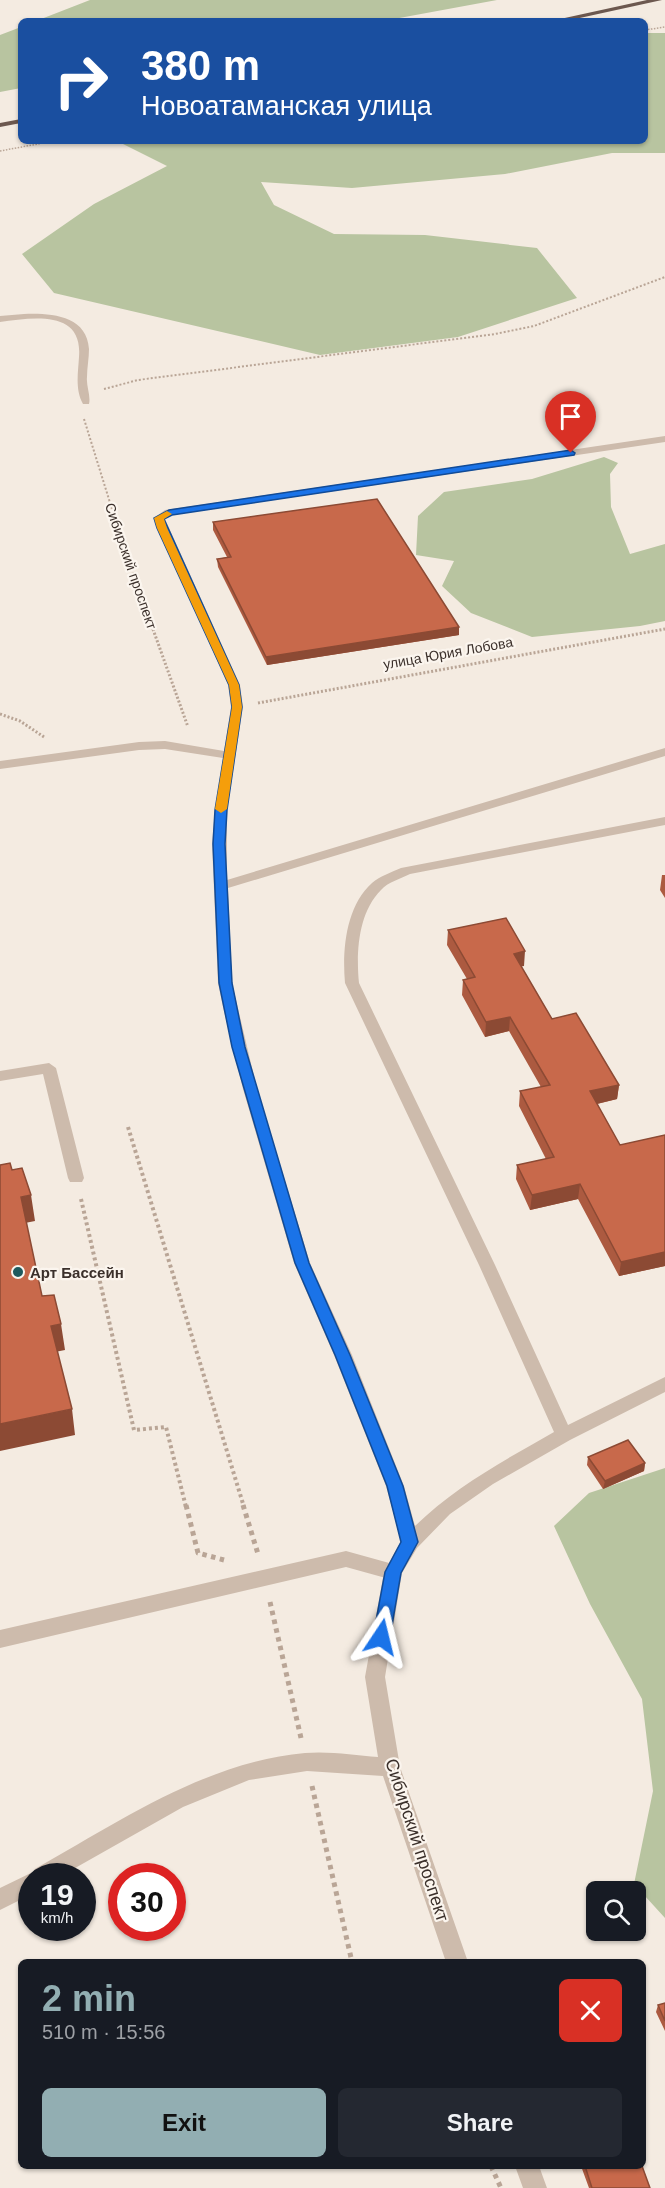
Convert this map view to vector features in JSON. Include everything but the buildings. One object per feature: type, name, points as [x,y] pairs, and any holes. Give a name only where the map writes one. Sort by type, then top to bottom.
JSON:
[{"type":"highway","points":[[570,18],[658,0]]},
{"type":"highway","points":[[0,125],[18,122]]},
{"type":"street","points":[[0,319],[45,316],[64,319],[80,330],[84,345],[82,383],[86,402]]},
{"type":"street","points":[[410,1542],[395,1486],[343,1355],[302,1263],[238,1047],[225,983],[220,826],[237,707],[234,685],[159,518],[169,512],[665,439]]},
{"type":"street","points":[[0,765],[139,746],[165,745],[230,756]]},
{"type":"street","points":[[221,886],[665,752]]},
{"type":"street","points":[[564,1435],[442,1167],[352,983],[350,970],[352,942],[361,911],[374,888],[406,871],[665,821]]},
{"type":"street","points":[[0,1076],[49,1068],[76,1178]]},
{"type":"street","name":"Сибирский проспект","points":[[456,1959],[390,1767],[375,1677],[393,1572],[410,1542],[444,1509],[488,1479],[564,1435],[665,1384]]},
{"type":"street","points":[[0,1639],[346,1559],[393,1572]]},
{"type":"street","points":[[65,1863],[176,1800],[249,1771],[307,1762],[390,1767]]},
{"type":"street","points":[[0,1900],[18,1890]]},
{"type":"street","points":[[528,2169],[535,2188]]},
{"type":"path","points":[[648,30],[665,27]]},
{"type":"path","points":[[0,151],[38,144]]},
{"type":"path","points":[[86,402],[103,389],[138,380],[495,334],[534,326],[665,277]]},
{"type":"path","name":"Сибирский проспект","points":[[86,402],[82,411],[87,434],[126,554],[195,749]]},
{"type":"path","name":"улица Юрия Лобова","points":[[237,707],[665,629]]},
{"type":"path","points":[[0,714],[20,721],[44,737],[63,755]]},
{"type":"path","points":[[128,1127],[258,1554],[351,1959]]},
{"type":"path","points":[[76,1178],[134,1430],[166,1427],[198,1553],[223,1560],[232,1559]]},
{"type":"path","points":[[249,1555],[258,1554]]},
{"type":"path","points":[[492,2169],[501,2188]]},
{"type":"green space","points":[[90,0],[497,0],[399,18],[44,18]]},
{"type":"green space","points":[[18,28],[18,89],[0,92],[0,35]]},
{"type":"green space","points":[[648,33],[665,33],[665,153],[612,153],[505,174],[352,188],[261,182],[274,205],[334,234],[425,235],[537,248],[577,298],[458,337],[320,355],[54,293],[22,254],[94,204],[167,166],[123,144],[648,144]]},
{"type":"green space","points":[[604,457],[618,463],[610,474],[611,507],[630,554],[665,544],[665,621],[640,626],[532,637],[471,613],[442,586],[454,561],[416,555],[418,516],[444,492],[532,479]]},
{"type":"green space","points":[[665,1468],[665,1918],[646,1897],[646,1881],[635,1881],[653,1791],[642,1699],[590,1604],[554,1526],[589,1493]]},
{"type":"slow traffic","points":[[167,514],[159,518],[162,528],[234,685],[237,707],[221,809]]},
{"type":"place","name":"Арт Бассейн","points":[[18,1272]]},
{"type":"route","points":[[381,1637],[393,1572],[410,1542],[395,1486],[294,1240],[238,1047],[225,983],[219,844],[221,810],[237,707],[234,685],[159,518],[169,512],[571,453]]}]
